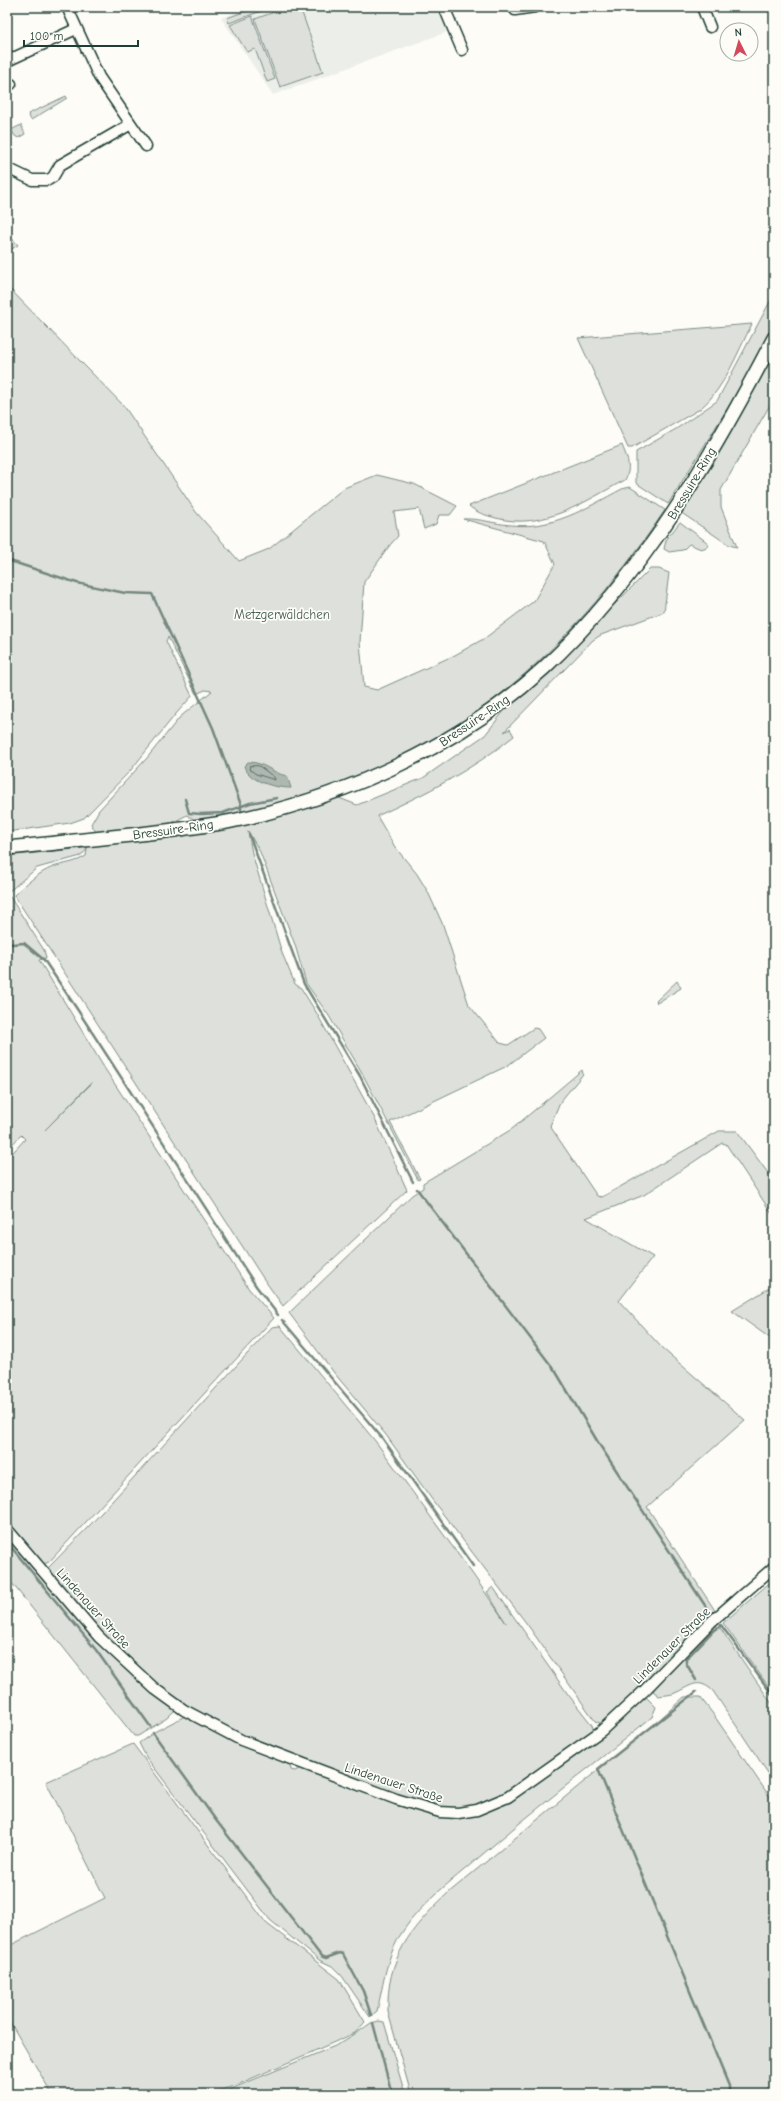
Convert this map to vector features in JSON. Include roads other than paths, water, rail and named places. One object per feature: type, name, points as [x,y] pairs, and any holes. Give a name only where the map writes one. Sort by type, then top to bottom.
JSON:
[{"type":"main road","name":"Bressuire-Ring","points":[[7,848],[143,834],[230,822],[283,809],[329,794],[437,746],[493,709],[543,669],[586,626],[628,576],[665,526],[691,485],[774,338]]},
{"type":"street","points":[[67,7],[99,77],[146,146]]},
{"type":"street","points":[[444,7],[462,50]]},
{"type":"street","points":[[514,10],[535,7]]},
{"type":"street","points":[[702,7],[710,27]]},
{"type":"street","points":[[7,61],[76,29]]},
{"type":"street","points":[[7,168],[32,180],[48,180],[53,177],[60,165],[131,124]]},
{"type":"street","name":"Lindenauer Straße","points":[[7,1529],[99,1637],[155,1689],[184,1710],[241,1740],[298,1763],[396,1799],[440,1812],[477,1810],[508,1797],[540,1776],[601,1731],[645,1690],[711,1622],[774,1567]]},
{"type":"water","points":[[248,762],[254,762],[281,775],[287,776],[291,788],[278,787],[257,780],[247,772],[244,766]]},
{"type":"waterway","points":[[7,560],[77,583],[125,593],[152,594],[213,728],[241,805],[241,813]]},
{"type":"waterway","points":[[185,799],[189,813],[201,814],[223,813],[250,803],[277,798]]},
{"type":"waterway","points":[[249,834],[304,984],[360,1076],[413,1182]]},
{"type":"waterway","points":[[7,942],[12,944],[24,943],[44,960],[256,1286],[278,1315]]},
{"type":"waterway","points":[[417,1189],[556,1372],[599,1444],[710,1613]]},
{"type":"waterway","points":[[282,1320],[383,1439],[473,1566]]},
{"type":"waterway","points":[[7,1542],[96,1650],[150,1726]]},
{"type":"waterway","points":[[721,1625],[774,1697]]},
{"type":"waterway","points":[[696,1680],[686,1663],[686,1659],[714,1630],[721,1626]]},
{"type":"waterway","points":[[696,1692],[598,1769],[729,2086],[729,2094]]},
{"type":"waterway","points":[[153,1733],[215,1819],[321,1956],[326,1958],[340,1953],[343,1954],[363,1991],[371,2015]]},
{"type":"waterway","points":[[373,2023],[392,2094]]},
{"type":"park label","name":"Metzgerwäldchen","points":[[282,614]]}]
